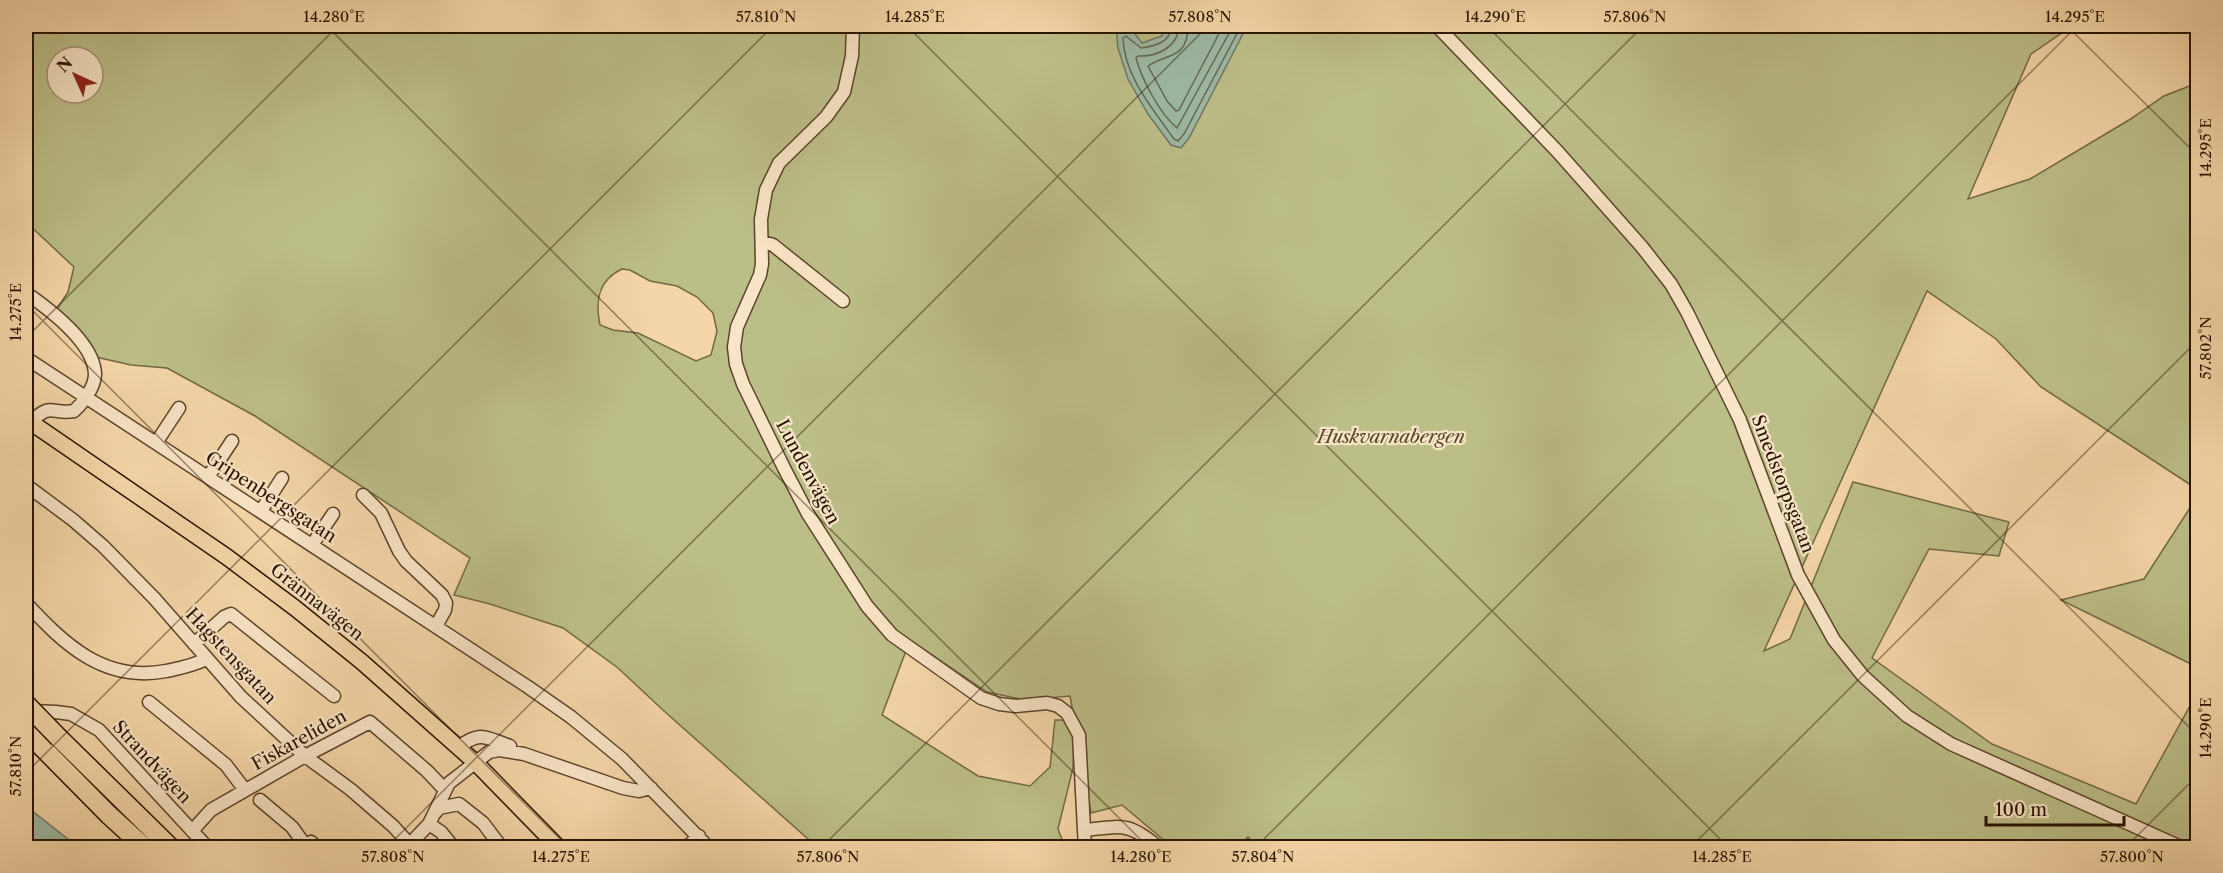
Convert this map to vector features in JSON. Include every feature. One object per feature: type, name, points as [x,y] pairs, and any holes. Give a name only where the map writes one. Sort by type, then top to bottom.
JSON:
[{"type":"highway","points":[[26,704],[171,848]]},
{"type":"highway","points":[[26,731],[145,848]]},
{"type":"main road","name":"Grännavägen","points":[[28,421],[227,557],[295,608],[362,662],[459,747],[559,848]]},
{"type":"street","name":"Lundenvägen","points":[[854,26],[851,63],[844,92],[826,117],[786,154],[772,173],[763,205],[760,275],[737,327],[734,347],[736,364],[808,514],[867,606],[892,635],[981,698],[999,704],[1016,706],[1047,703],[1058,706],[1067,713],[1079,735],[1085,848]]},
{"type":"street","name":"Smedstorpsgatan","points":[[1437,26],[1557,151],[1642,247],[1671,284],[1740,420],[1798,575],[1834,640],[1863,676],[1906,716],[1951,744],[2182,848]]},
{"type":"street","points":[[763,242],[773,245],[843,301]]},
{"type":"street","points":[[26,294],[67,325],[90,359],[95,372],[95,380],[86,397],[74,411],[48,409],[28,421]]},
{"type":"street","name":"Gripenbergsgatan","points":[[26,358],[571,717],[622,759],[709,848]]},
{"type":"street","points":[[156,443],[179,408]]},
{"type":"street","points":[[208,477],[232,441]]},
{"type":"street","points":[[261,511],[282,478]]},
{"type":"street","name":"Hagstensgatan","points":[[26,485],[103,546],[138,581],[241,697],[305,756],[350,789],[393,826],[412,846]]},
{"type":"street","points":[[363,495],[381,513],[406,561],[442,595],[446,603],[445,610],[436,626]]},
{"type":"street","points":[[312,545],[333,514]]},
{"type":"street","points":[[26,603],[55,635],[75,650],[114,670],[133,674],[157,673],[193,666],[206,659]]},
{"type":"street","points":[[194,644],[224,617],[231,614],[334,696]]},
{"type":"street","name":"Fiskareliden","points":[[149,702],[226,765],[246,790]]},
{"type":"street","name":"Strandvägen","points":[[26,711],[71,714],[99,730],[208,848]]},
{"type":"street","name":"Fiskareliden","points":[[192,831],[211,810],[370,722],[427,771],[445,790]]},
{"type":"street","points":[[459,747],[470,738],[479,736],[512,747],[524,754]]},
{"type":"street","points":[[432,819],[449,783],[489,752],[499,750],[524,754],[623,788],[639,791],[651,788]]},
{"type":"street","points":[[260,800],[292,827],[303,846],[311,842],[318,848]]},
{"type":"street","points":[[412,846],[439,808],[459,804],[483,824],[502,848]]},
{"type":"street","points":[[432,819],[454,848]]},
{"type":"street","points":[[1085,830],[1129,827],[1137,830],[1159,848]]},
{"type":"street","points":[[686,848],[699,836]]},
{"type":"green space","name":"Huskvarnabergen","points":[[26,26],[2072,26],[2031,54],[1968,199],[2030,179],[2129,120],[2164,96],[2197,83],[2197,489],[2041,387],[1996,339],[1927,291],[1764,651],[1790,639],[1853,482],[2009,522],[1999,556],[1929,549],[1872,658],[1992,744],[2136,804],[2197,693],[2197,847],[1258,848],[1248,837],[1237,847],[1172,847],[1122,805],[1091,813],[1070,696],[1025,700],[987,692],[910,640],[882,715],[978,776],[1030,786],[1050,767],[1055,720],[1065,720],[1074,743],[1073,768],[1058,829],[1065,847],[817,847],[618,668],[563,628],[490,604],[454,595],[470,558],[255,416],[167,368],[131,365],[96,357],[85,338],[57,309],[68,292],[74,267],[26,222]],"holes":[[[622,269],[630,270],[650,281],[677,286],[697,297],[713,313],[717,331],[711,355],[696,361],[638,333],[613,330],[600,325],[598,300],[603,285]]]},
{"type":"green space","points":[[2197,497],[2197,667],[2061,600],[2144,579]]},
{"type":"water","points":[[1116,26],[1129,26],[1142,43],[1162,36],[1165,26],[1247,26],[1189,138],[1181,148],[1171,145],[1148,114],[1128,79],[1118,48]]},
{"type":"water","points":[[26,806],[78,847],[26,847]]}]
